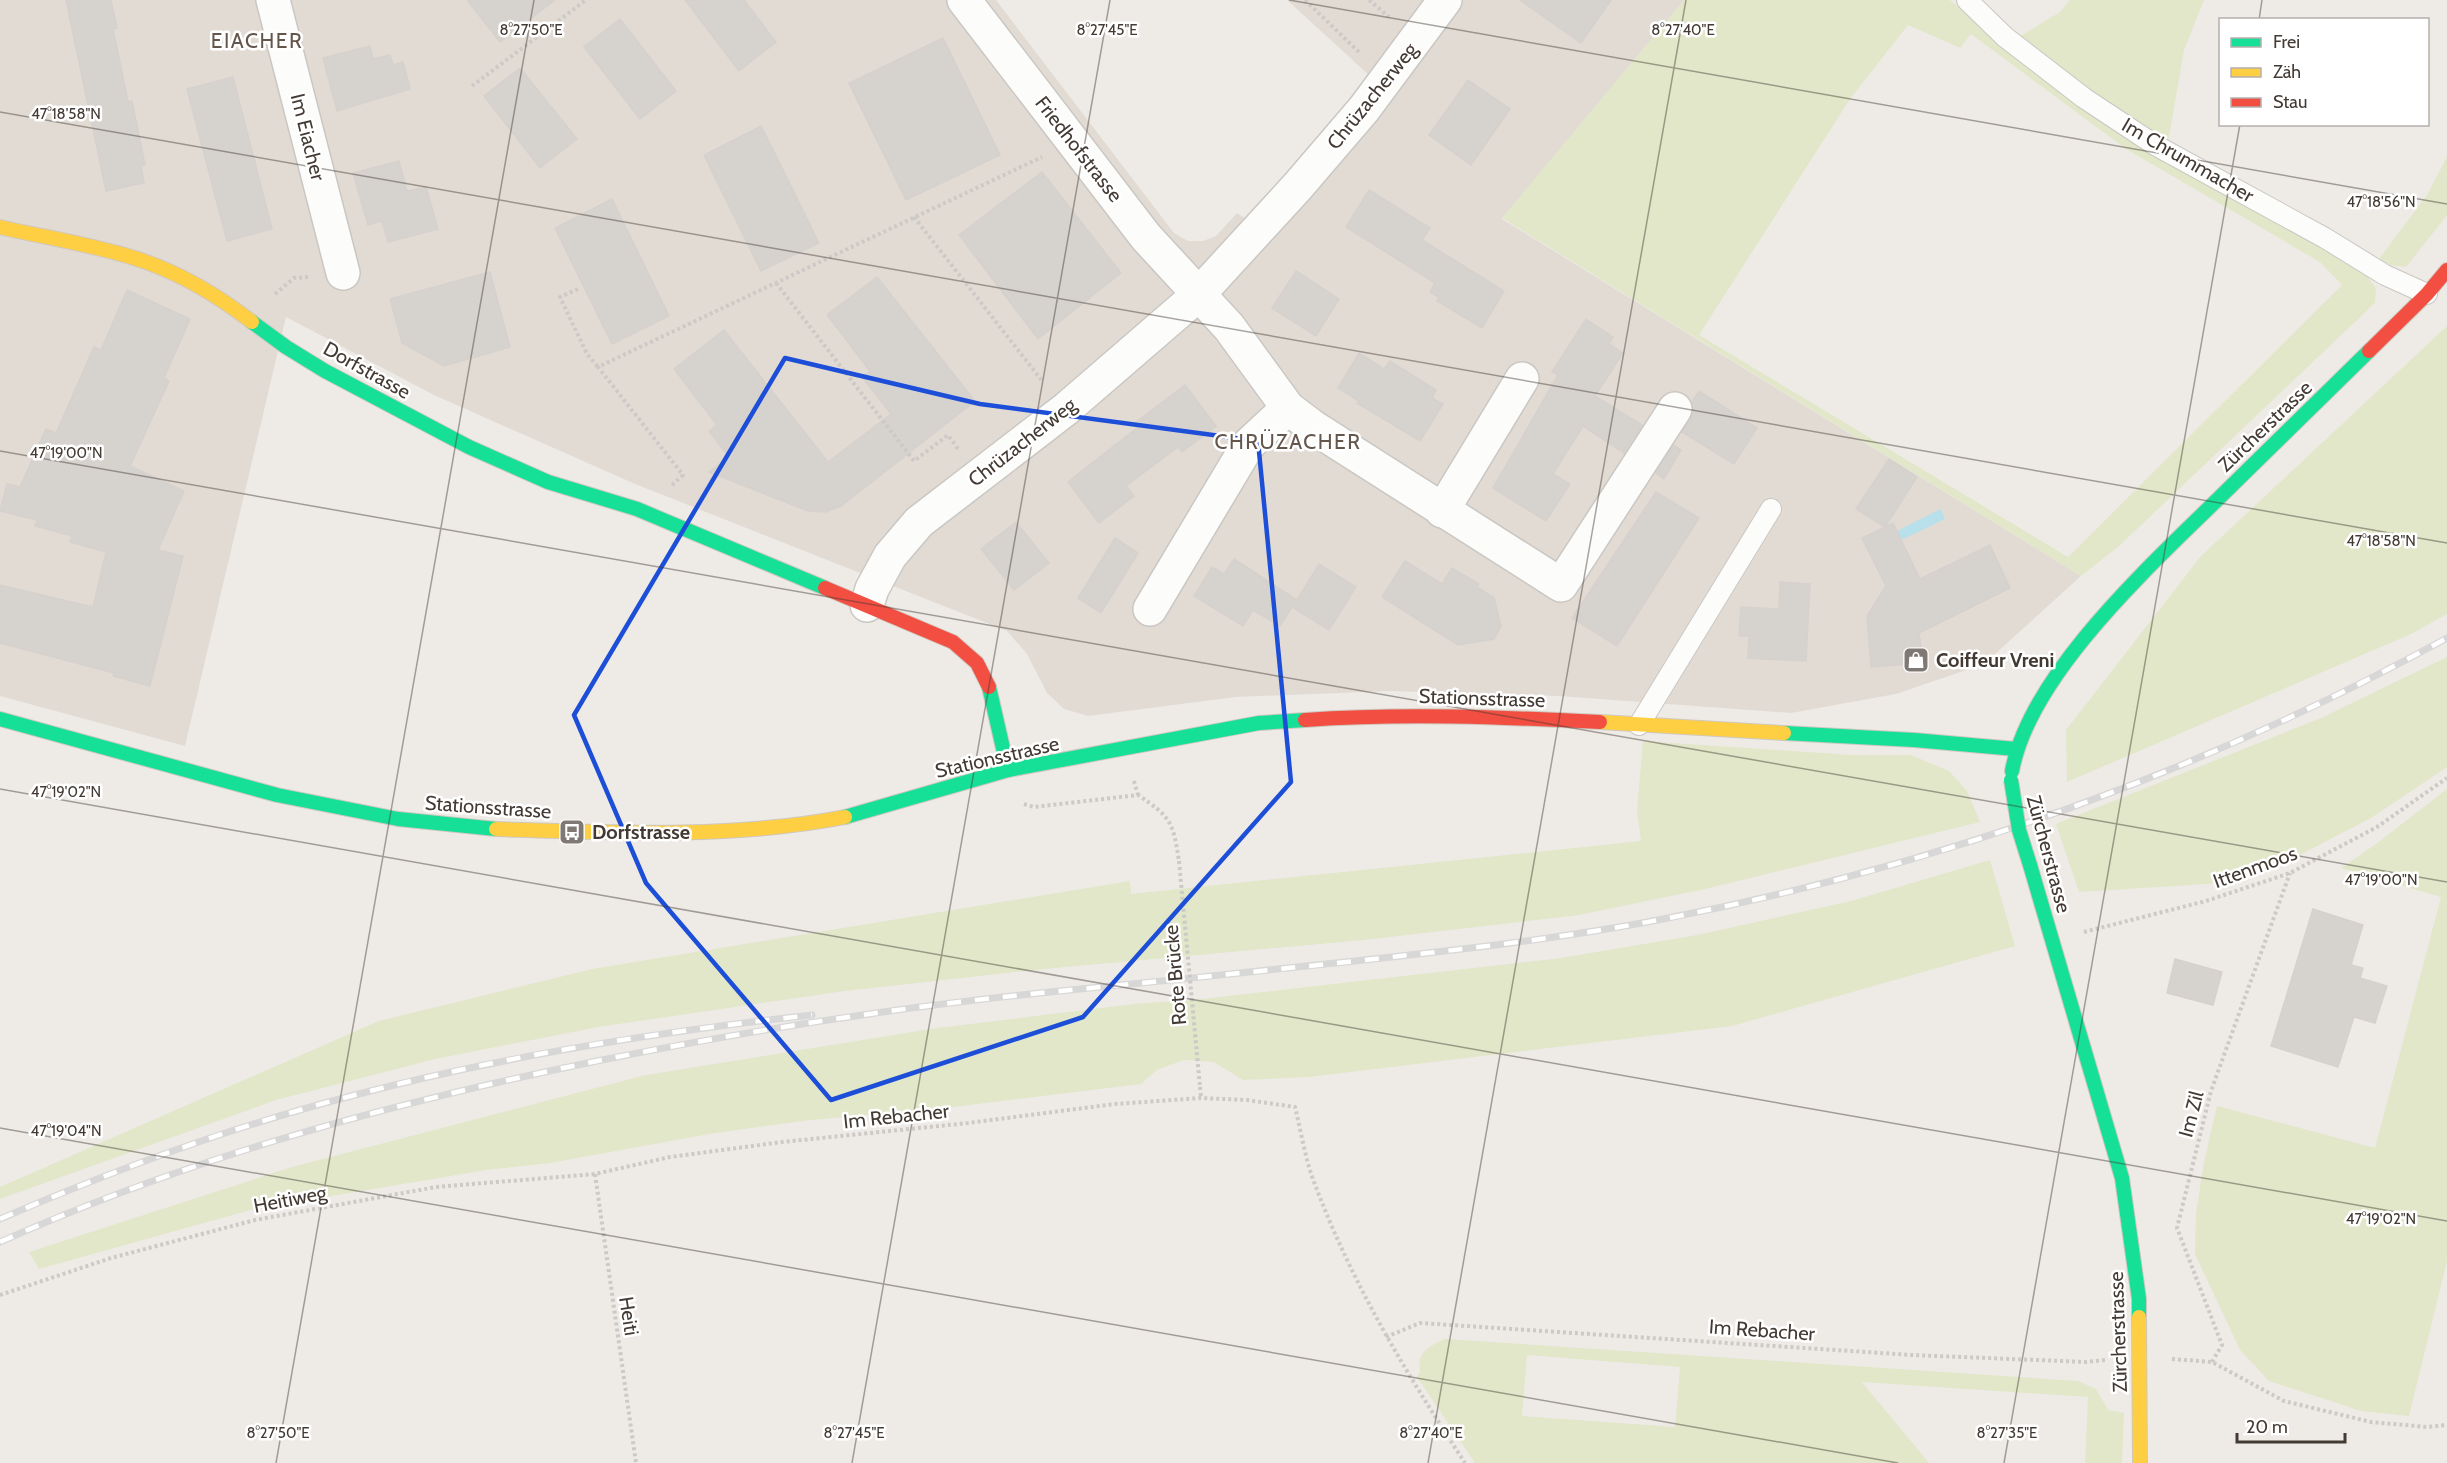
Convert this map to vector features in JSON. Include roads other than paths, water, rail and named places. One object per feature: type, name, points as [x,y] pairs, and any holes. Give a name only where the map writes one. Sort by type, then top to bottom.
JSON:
[{"type":"main road","name":"Dorfstrasse","points":[[0,227],[132,258],[177,275],[218,296],[286,347],[325,371],[469,447],[548,482],[637,509],[953,642],[967,652],[982,668],[990,690],[1008,770]]},
{"type":"main road","name":"Zürcherstrasse","points":[[2140,1463],[2139,1299],[2122,1178],[2019,830],[2011,780],[2016,749],[2048,688],[2087,634],[2181,536],[2427,294],[2447,270]]},
{"type":"main road","name":"Stationsstrasse","points":[[0,719],[277,795],[398,819],[533,831],[647,834],[798,826],[858,814],[1008,770],[1259,723],[1373,716],[1489,716],[1914,740],[2016,749]]},
{"type":"street","name":"Im Eiacher","points":[[273,0],[343,273]]},
{"type":"street","name":"Friedhofstrasse","points":[[964,0],[1146,237],[1197,295]]},
{"type":"street","name":"Chrüzacherweg","points":[[867,605],[872,589],[890,556],[919,522],[1065,409],[1197,295],[1298,186],[1388,81],[1445,0]]},
{"type":"street","points":[[1197,295],[1229,327],[1288,408],[1313,427],[1442,511],[1561,585],[1675,409]]},
{"type":"street","points":[[1442,511],[1522,379]]},
{"type":"street","points":[[1150,609],[1248,445],[1288,408]]},
{"type":"lane","name":"Im Chrummacher","points":[[1967,0],[2005,38],[2084,98],[2155,145],[2325,238],[2385,275],[2427,294]]},
{"type":"lane","points":[[1639,724],[1771,509]]},
{"type":"water","points":[[1941,509],[1945,519],[1897,542],[1893,533]]},
{"type":"railway","points":[[0,1242],[145,1184],[293,1135],[520,1077],[653,1050],[822,1021],[936,1005],[1355,961],[1545,938],[1658,920],[1762,898],[1865,872],[1965,843],[2064,810],[2161,773],[2257,732],[2353,687],[2447,638]]},
{"type":"railway","points":[[0,1219],[86,1183],[173,1151],[262,1121],[351,1096],[522,1057],[696,1029],[812,1015]]},
{"type":"place","name":"Coiffeur Vreni","points":[[1916,660]]},
{"type":"place","name":"Dorfstrasse","points":[[572,832]]},
{"type":"district","name":"EIACHER","points":[[257,40]]},
{"type":"district","name":"CHRÜZACHER","points":[[1288,441]]}]
